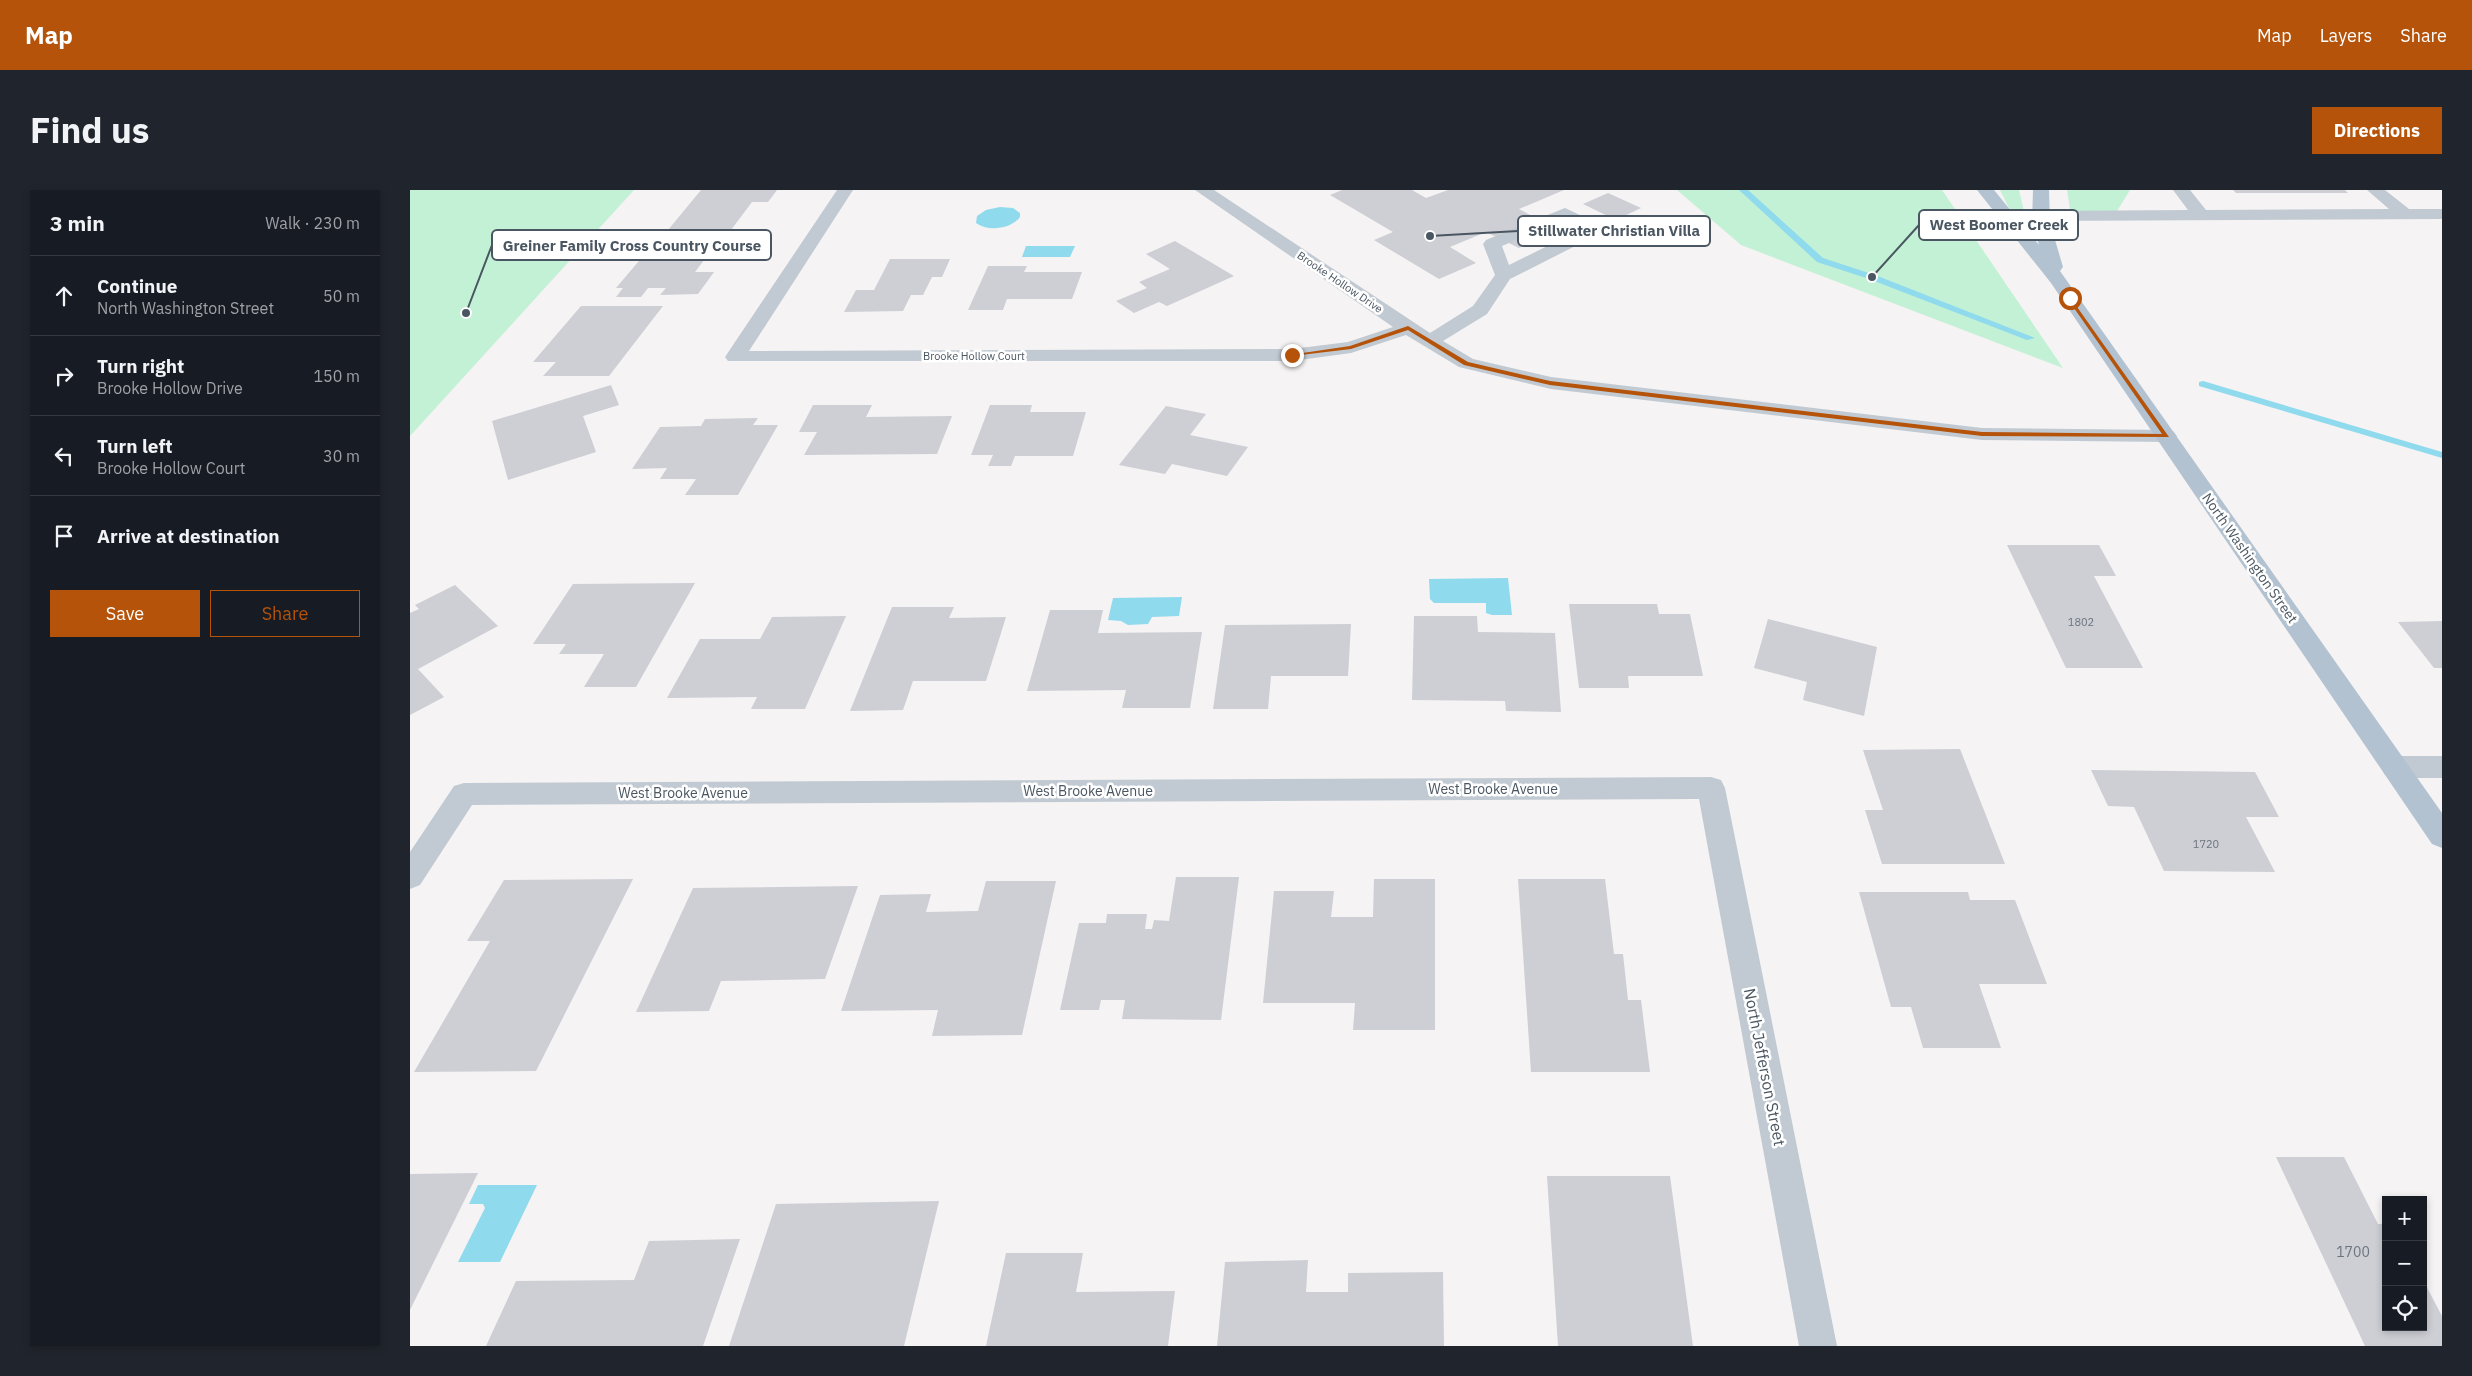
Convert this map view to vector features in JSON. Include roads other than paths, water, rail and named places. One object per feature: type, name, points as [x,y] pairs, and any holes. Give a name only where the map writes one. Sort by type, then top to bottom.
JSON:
[{"type":"main road","name":"North Washington Street","points":[[1985,190],[2058,280],[2442,836]]},
{"type":"main road","name":"North Washington Street","points":[[2041,190],[2041,223],[2058,280]]},
{"type":"street","name":"Brooke Hollow Court","points":[[845,190],[735,357],[1292,355],[1351,347],[1408,328]]},
{"type":"street","name":"Brooke Hollow Drive","points":[[1203,190],[1408,328],[1466,363],[1560,384],[1982,434],[2166,436]]},
{"type":"street","points":[[2181,190],[2201,215]]},
{"type":"street","points":[[2375,190],[2405,214]]},
{"type":"street","points":[[1430,341],[1480,310],[1504,275],[1595,229],[1566,213],[1492,244],[1504,275]]},
{"type":"street","points":[[2041,216],[2442,214]]},
{"type":"street","points":[[2395,767],[2442,767]]},
{"type":"street","name":"West Brooke Avenue","points":[[410,876],[464,794],[1712,788]]},
{"type":"street","name":"North Jefferson Street","points":[[1712,788],[1818,1346]]},
{"type":"water","points":[[1000,207],[1013,208],[1020,213],[1020,217],[1011,224],[999,228],[987,228],[976,223],[977,216],[986,210]]},
{"type":"water","points":[[1026,246],[1075,246],[1070,257],[1022,257]]},
{"type":"water","points":[[1508,578],[1512,615],[1492,615],[1486,613],[1486,603],[1434,603],[1430,599],[1429,579]]},
{"type":"water","points":[[1182,597],[1179,616],[1152,617],[1148,624],[1128,625],[1121,621],[1108,620],[1113,598]]},
{"type":"water","points":[[478,1185],[537,1185],[500,1262],[458,1262],[485,1208],[483,1204],[469,1204]]},
{"type":"waterway","points":[[1743,190],[1820,260],[1872,277],[2030,338]]},
{"type":"waterway","points":[[2203,384],[2442,455]]},
{"type":"place","name":"Stillwater Christian Villa","points":[[1430,236]]},
{"type":"place","name":"West Boomer Creek","points":[[1872,277]]},
{"type":"place","name":"Greiner Family Cross Country Course","points":[[466,313]]}]
